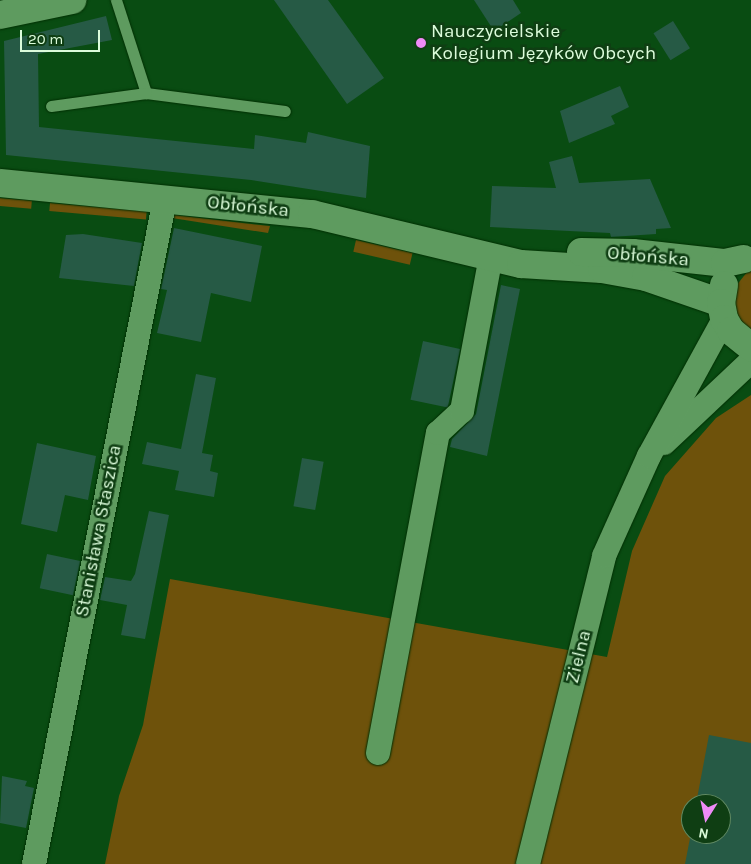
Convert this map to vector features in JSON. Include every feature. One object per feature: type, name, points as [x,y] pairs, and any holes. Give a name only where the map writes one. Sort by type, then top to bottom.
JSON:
[{"type":"street","points":[[0,15],[72,0]]},
{"type":"street","name":"Obłońska","points":[[0,183],[312,214],[521,264],[602,269],[646,277],[723,311]]},
{"type":"street","name":"Stanisława Staszica","points":[[34,864],[165,198]]},
{"type":"street","name":"Obłońska","points":[[491,256],[595,252],[725,263],[747,258]]},
{"type":"street","points":[[378,754],[438,433],[462,411],[491,256]]},
{"type":"street","points":[[747,258],[731,271],[723,311],[731,331],[751,347]]},
{"type":"street","name":"Zielna","points":[[528,864],[604,556],[649,456],[723,311]]},
{"type":"street","name":"Zielna","points":[[649,456],[751,361]]},
{"type":"lane","points":[[116,0],[146,93]]},
{"type":"lane","points":[[51,106],[146,93],[285,111]]},
{"type":"shaded area","points":[[0,198],[32,201],[31,209],[0,206]]},
{"type":"shaded area","points":[[50,203],[147,211],[146,219],[49,211]]},
{"type":"shaded area","points":[[174,215],[270,226],[268,233],[172,218]]},
{"type":"shaded area","points":[[356,240],[413,253],[410,265],[353,252]]},
{"type":"shaded area","points":[[751,267],[751,336],[734,316],[732,291]]},
{"type":"shaded area","points":[[751,395],[751,864],[105,864],[119,796],[143,725],[170,579],[607,657],[632,551],[665,476],[716,418]]},
{"type":"building","points":[[274,0],[328,0],[384,78],[347,104]]},
{"type":"building","points":[[474,0],[513,0],[521,13],[494,31]]},
{"type":"building","points":[[106,16],[112,40],[38,54],[39,127],[254,149],[255,135],[306,143],[308,132],[370,146],[366,198],[251,180],[6,155],[4,41]]},
{"type":"building","points":[[673,21],[690,48],[670,60],[653,33]]},
{"type":"building","points":[[620,86],[629,107],[611,116],[615,124],[569,143],[560,111]]},
{"type":"building","points":[[572,156],[579,183],[650,179],[671,228],[656,229],[656,234],[611,237],[610,233],[490,227],[492,186],[556,188],[549,162]]},
{"type":"building","points":[[174,228],[262,246],[251,302],[211,293],[201,342],[157,333],[167,290],[161,289]]},
{"type":"building","points":[[83,234],[142,243],[134,286],[59,278],[66,235]]},
{"type":"building","points":[[501,285],[520,289],[487,456],[450,447],[452,439],[476,414]]},
{"type":"building","points":[[423,341],[460,349],[448,408],[411,400]]},
{"type":"building","points":[[196,374],[216,378],[202,453],[213,455],[210,471],[218,473],[214,497],[175,490],[179,471],[142,464],[147,442],[181,449]]},
{"type":"building","points":[[37,443],[96,456],[88,500],[65,495],[57,532],[21,524]]},
{"type":"building","points":[[302,458],[324,462],[315,510],[293,506]]},
{"type":"building","points":[[149,511],[169,515],[145,639],[121,635],[127,605],[100,600],[105,577],[131,581],[135,574]]},
{"type":"building","points":[[47,554],[80,561],[73,595],[40,588]]},
{"type":"building","points":[[709,735],[751,743],[751,864],[685,864],[689,844],[731,844],[731,794],[698,794]]},
{"type":"building","points":[[2,776],[27,781],[25,786],[34,788],[26,828],[0,823]]},
{"type":"place","name":"Nauczycielskie Kolegium Języków Obcych","points":[[421,43]]}]
